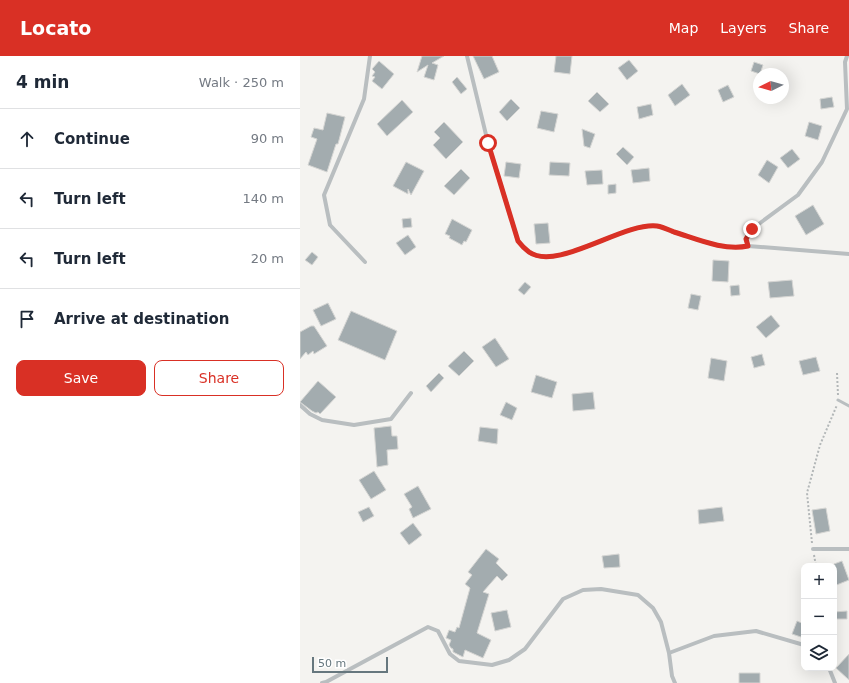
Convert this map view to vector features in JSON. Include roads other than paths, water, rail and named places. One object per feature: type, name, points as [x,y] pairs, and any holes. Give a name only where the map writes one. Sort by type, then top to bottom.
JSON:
[{"type":"street","points":[[365,262],[330,225],[324,195],[364,99],[370,56]]},
{"type":"street","points":[[467,56],[488,143],[518,241],[529,252],[541,256],[558,256],[638,228],[656,226],[713,244],[739,248],[748,246],[849,254]]},
{"type":"street","points":[[748,246],[746,239],[752,229],[798,195],[822,162],[847,109],[845,62],[847,56]]},
{"type":"street","points":[[300,405],[310,414],[322,420],[354,425],[391,419],[411,393]]},
{"type":"street","points":[[812,549],[849,549]]},
{"type":"street","points":[[322,683],[428,627],[438,631],[450,654],[459,661],[492,664],[509,660],[525,648],[564,599],[583,590],[600,589],[638,596],[653,608],[661,622],[669,653],[672,676],[675,683]]},
{"type":"street","points":[[669,653],[714,636],[756,632],[801,644]]},
{"type":"street","points":[[830,671],[835,683]]},
{"type":"lane","points":[[838,400],[849,406]]}]
